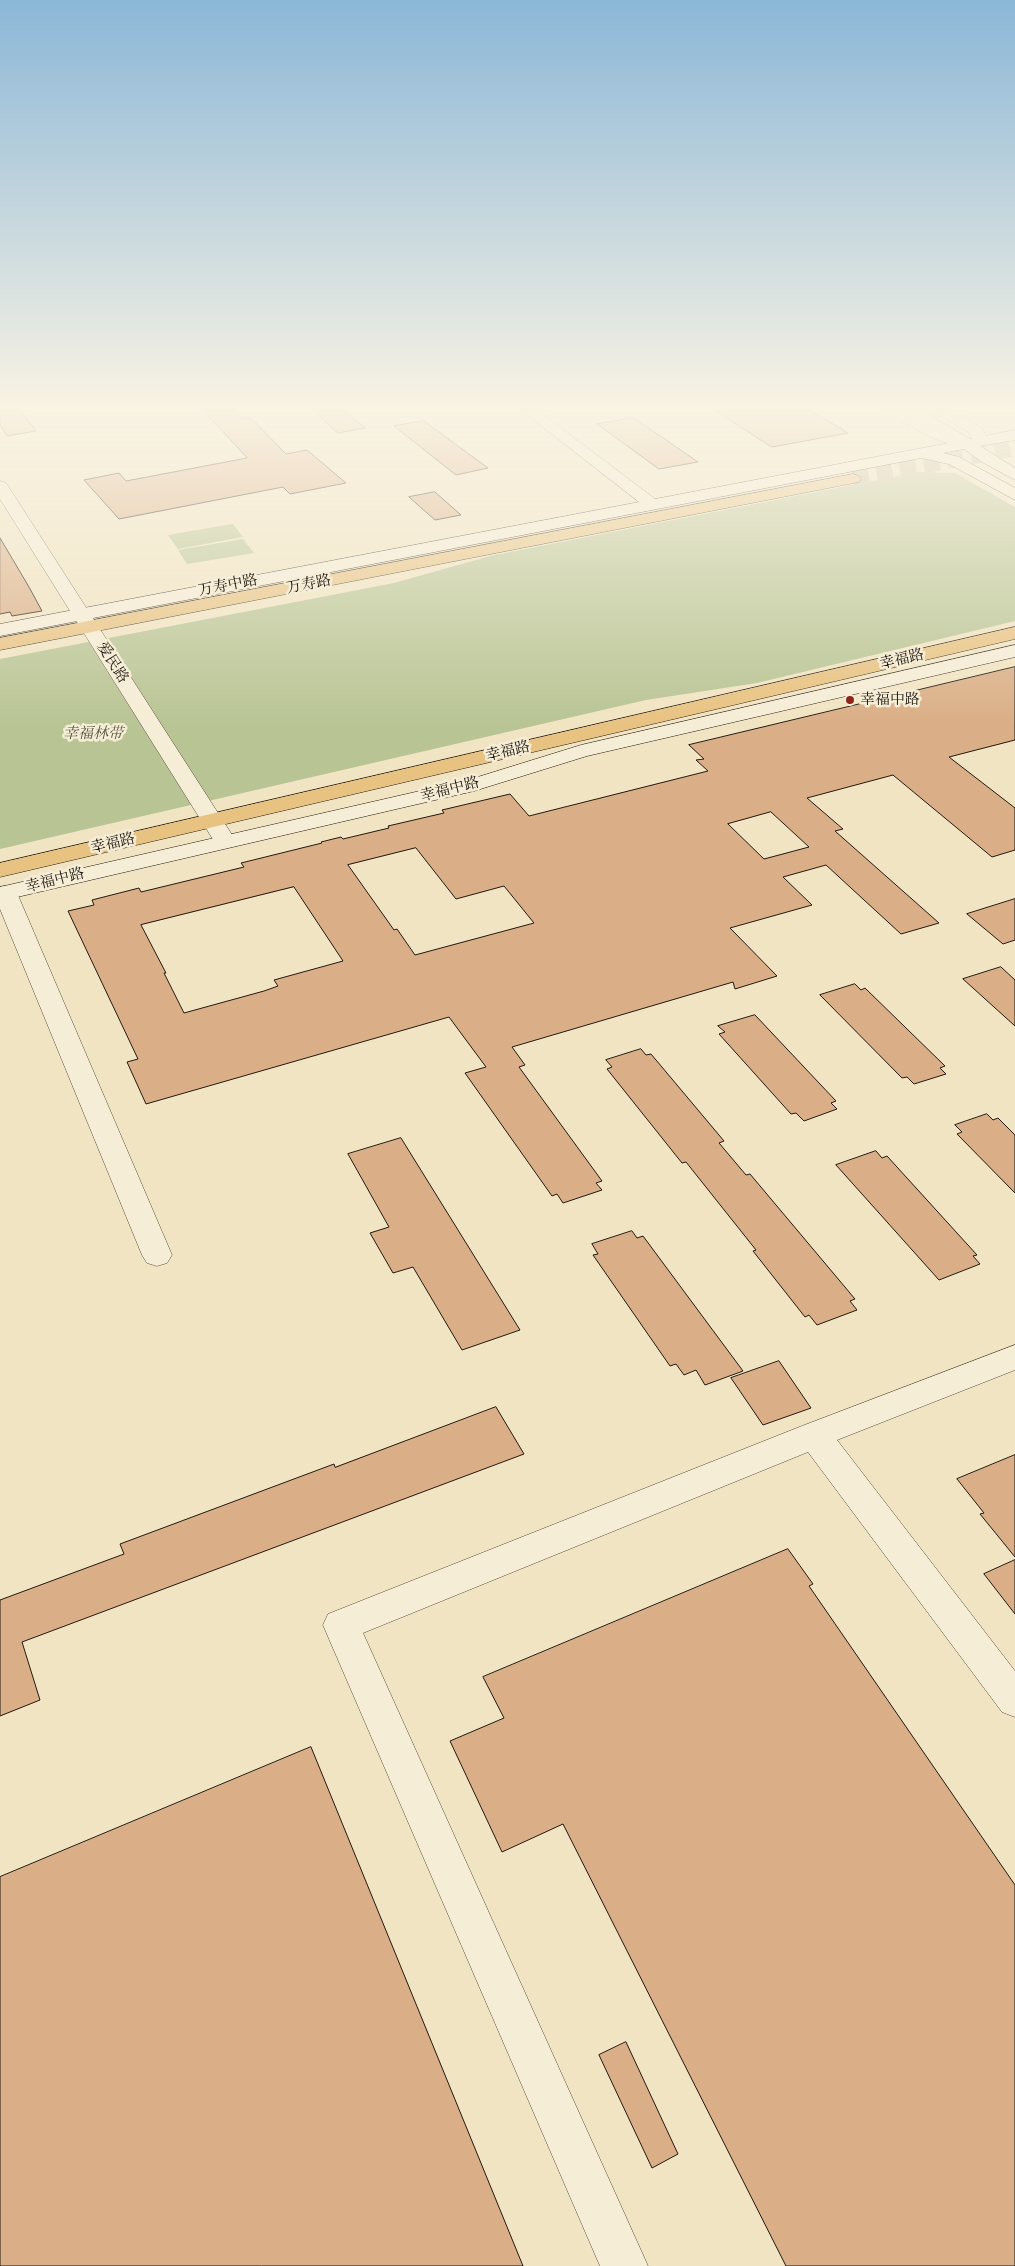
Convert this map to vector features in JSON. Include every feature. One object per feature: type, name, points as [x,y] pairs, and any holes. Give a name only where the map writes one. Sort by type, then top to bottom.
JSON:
[{"type":"main road","name":"爱民路","points":[[19,516],[225,840]]},
{"type":"main road","name":"万寿中路","points":[[0,630],[85,621],[600,516]]},
{"type":"main road","name":"万寿路","points":[[0,643],[32,638],[85,621],[654,516]]},
{"type":"main road","name":"幸福路","points":[[2,886],[212,821],[1015,633]]},
{"type":"main road","name":"幸福中路","points":[[2,886],[225,840],[474,785],[581,752],[1015,651]]},
{"type":"main road","points":[[2,886],[157,1255]]},
{"type":"main road","points":[[624,2266],[341,1625],[814,1435],[1015,1357]]},
{"type":"main road","points":[[814,1435],[1015,1700]]},
{"type":"green space","name":"幸福林带","points":[[695,516],[1015,516],[1015,621],[757,683],[646,700],[0,849],[0,659],[394,583],[490,556]]},
{"type":"green space","points":[[233,524],[243,537],[178,549],[168,535]]},
{"type":"green space","points":[[243,539],[254,553],[187,564],[178,550]]},
{"type":"building","points":[[116,516],[136,516],[119,519]]},
{"type":"building","points":[[430,516],[457,516],[435,520]]},
{"type":"building","points":[[0,538],[42,611],[12,616],[10,612],[0,614]]},
{"type":"building","points":[[1015,667],[1015,740],[949,757],[1015,808],[1015,850],[992,857],[893,775],[807,798],[843,829],[835,831],[939,923],[901,934],[826,865],[783,877],[812,905],[730,928],[777,976],[735,989],[733,982],[512,1047],[525,1065],[519,1067],[602,1181],[596,1183],[602,1190],[563,1203],[557,1194],[552,1196],[465,1073],[486,1067],[449,1017],[146,1104],[127,1062],[138,1059],[68,911],[94,905],[92,900],[139,888],[141,892],[244,867],[241,863],[341,837],[343,839],[389,828],[388,826],[444,813],[442,810],[510,794],[529,816],[708,771],[696,760],[704,759],[689,745]],"holes":[[[771,812],[809,847],[764,859],[728,824]],[[416,848],[456,899],[504,886],[534,923],[415,955],[397,929],[394,930],[348,865]],[[294,887],[343,961],[274,980],[278,986],[264,991],[184,1013],[141,925]]]},
{"type":"building","points":[[1015,899],[1015,940],[1003,944],[967,914]]},
{"type":"building","points":[[1001,967],[1015,980],[1015,1026],[963,979]]},
{"type":"building","points":[[855,984],[861,990],[865,988],[945,1066],[940,1068],[946,1074],[914,1084],[907,1077],[902,1078],[820,995]]},
{"type":"building","points":[[755,1015],[836,1101],[831,1103],[837,1109],[804,1121],[796,1113],[791,1114],[719,1034],[725,1032],[718,1026]]},
{"type":"building","points":[[641,1049],[646,1055],[651,1054],[724,1141],[719,1143],[746,1175],[750,1174],[855,1299],[850,1301],[857,1310],[817,1325],[809,1315],[805,1317],[753,1251],[756,1250],[686,1162],[682,1163],[607,1069],[612,1067],[606,1060]]},
{"type":"building","points":[[987,1114],[993,1120],[998,1118],[1015,1135],[1015,1193],[957,1134],[962,1132],[955,1125]]},
{"type":"building","points":[[401,1138],[520,1330],[462,1350],[413,1267],[393,1273],[370,1233],[389,1227],[348,1154]]},
{"type":"building","points":[[876,1151],[882,1158],[887,1156],[977,1255],[973,1256],[980,1264],[939,1280],[836,1165]]},
{"type":"building","points":[[632,1231],[637,1238],[643,1236],[743,1371],[705,1385],[696,1370],[684,1375],[676,1364],[670,1366],[593,1255],[598,1254],[592,1244]]},
{"type":"building","points":[[779,1361],[811,1408],[763,1425],[731,1378]]},
{"type":"building","points":[[496,1407],[524,1454],[22,1642],[40,1700],[0,1716],[0,1600],[124,1554],[120,1544],[334,1464],[335,1467]]},
{"type":"building","points":[[1015,1455],[1015,1557],[980,1514],[984,1513],[957,1479]]},
{"type":"building","points":[[788,1549],[813,1584],[809,1586],[1015,1885],[1015,2266],[786,2266],[563,1824],[502,1852],[450,1741],[504,1718],[483,1677]]},
{"type":"building","points":[[1015,1560],[1015,1614],[984,1574]]},
{"type":"building","points":[[311,1747],[523,2266],[0,2266],[0,1877]]},
{"type":"building","points":[[626,2042],[678,2154],[652,2168],[599,2055]]},
{"type":"place","name":"幸福中路","points":[[850,700]]}]
